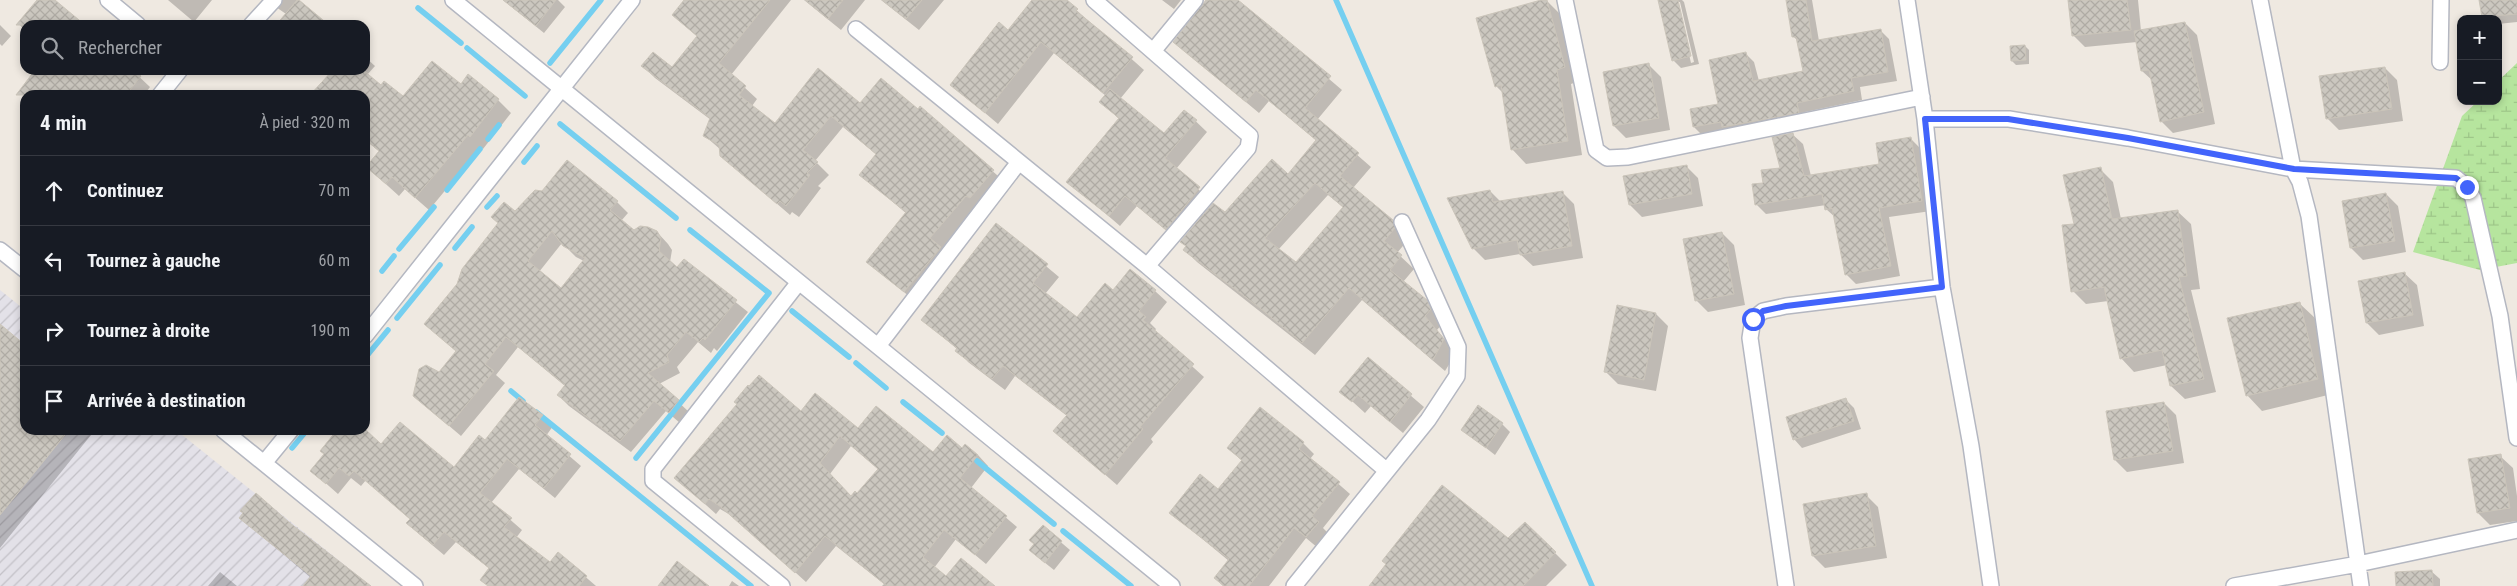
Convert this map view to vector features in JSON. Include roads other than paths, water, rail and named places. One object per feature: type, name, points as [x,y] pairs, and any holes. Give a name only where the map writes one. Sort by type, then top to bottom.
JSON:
[{"type":"street","points":[[108,0],[132,20]]},
{"type":"street","points":[[256,20],[274,0]]},
{"type":"street","points":[[453,0],[1172,586]]},
{"type":"street","points":[[370,330],[632,0]]},
{"type":"street","points":[[1094,0],[1154,50],[1250,136],[1248,148],[1147,266]]},
{"type":"street","points":[[1154,50],[1195,0]]},
{"type":"street","points":[[1565,0],[1596,150],[1607,158],[1628,157],[1744,135],[1922,97]]},
{"type":"street","points":[[1906,0],[1925,119],[1942,287],[1971,446],[1991,586]]},
{"type":"street","points":[[2260,0],[2294,169],[2300,182],[2309,216],[2361,586]]},
{"type":"street","points":[[2440,62],[2441,0]]},
{"type":"street","points":[[856,29],[1147,266],[1388,471]]},
{"type":"street","points":[[164,90],[176,75]]},
{"type":"street","points":[[1925,119],[2008,119],[2128,138],[2294,169],[2456,178],[2467,187],[2474,198],[2500,316],[2517,438]]},
{"type":"street","points":[[878,346],[1019,162]]},
{"type":"street","points":[[1294,586],[1428,420],[1456,376],[1458,348],[1402,222]]},
{"type":"street","points":[[0,250],[20,263]]},
{"type":"street","points":[[782,586],[653,481],[653,469],[799,282]]},
{"type":"street","points":[[1786,586],[1750,338],[1753,319],[1763,311],[1786,306],[1942,287]]},
{"type":"street","points":[[229,435],[415,586]]},
{"type":"street","points":[[264,463],[287,435]]},
{"type":"street","points":[[2234,586],[2358,564],[2517,530]]},
{"type":"waterway","points":[[550,63],[601,0]]},
{"type":"waterway","points":[[1336,0],[1592,586]]},
{"type":"waterway","points":[[418,8],[461,43]]},
{"type":"waterway","points":[[467,48],[525,96]]},
{"type":"waterway","points":[[560,124],[676,218]]},
{"type":"waterway","points":[[488,139],[499,125]]},
{"type":"waterway","points":[[524,162],[537,146]]},
{"type":"waterway","points":[[447,190],[480,149]]},
{"type":"waterway","points":[[487,207],[497,196]]},
{"type":"waterway","points":[[399,249],[434,207]]},
{"type":"waterway","points":[[455,248],[472,227]]},
{"type":"waterway","points":[[636,458],[769,293],[690,230]]},
{"type":"waterway","points":[[382,271],[394,256]]},
{"type":"waterway","points":[[397,318],[440,265]]},
{"type":"waterway","points":[[792,311],[849,357]]},
{"type":"waterway","points":[[370,352],[388,330]]},
{"type":"waterway","points":[[856,363],[886,388]]},
{"type":"waterway","points":[[511,391],[523,401]]},
{"type":"waterway","points":[[903,402],[942,433]]},
{"type":"waterway","points":[[536,412],[751,586]]},
{"type":"waterway","points":[[292,448],[303,435]]},
{"type":"waterway","points":[[977,461],[1054,524]]},
{"type":"waterway","points":[[1063,531],[1131,586]]}]
